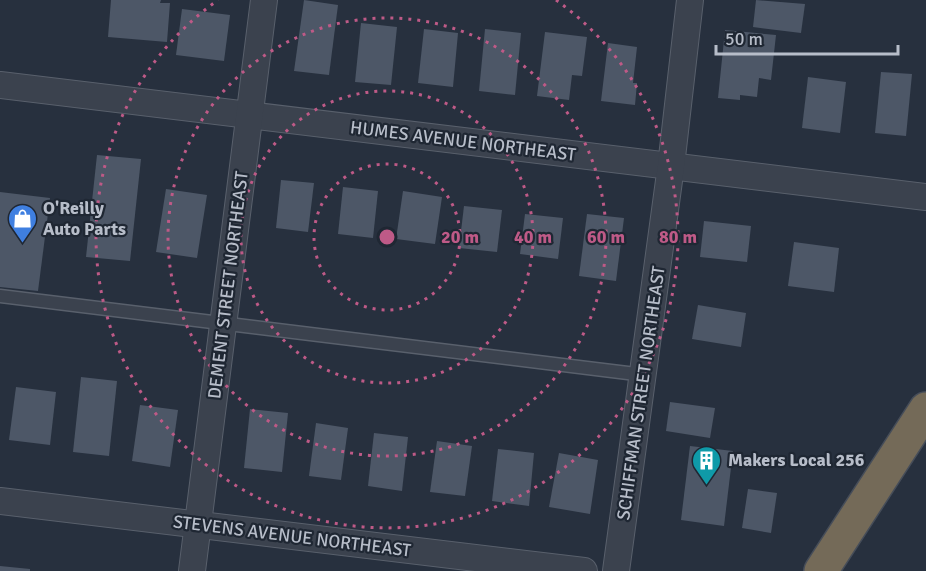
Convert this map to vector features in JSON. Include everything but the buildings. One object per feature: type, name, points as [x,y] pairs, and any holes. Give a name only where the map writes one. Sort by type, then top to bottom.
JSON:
[{"type":"highway","points":[[821,571],[926,409]]},
{"type":"street","name":"DEMENT STREET NORTHEAST","points":[[192,571],[264,0]]},
{"type":"street","name":"SCHIFFMAN STREET NORTHEAST","points":[[616,571],[644,375],[690,0]]},
{"type":"street","name":"HUMES AVENUE NORTHEAST","points":[[0,85],[926,197]]},
{"type":"street","name":"STEVENS AVENUE NORTHEAST","points":[[0,501],[584,571]]},
{"type":"lane","points":[[0,296],[644,375]]},
{"type":"place","name":"O'Reilly Auto Parts","points":[[22,244]]},
{"type":"place","name":"Makers Local 256","points":[[707,486]]}]
